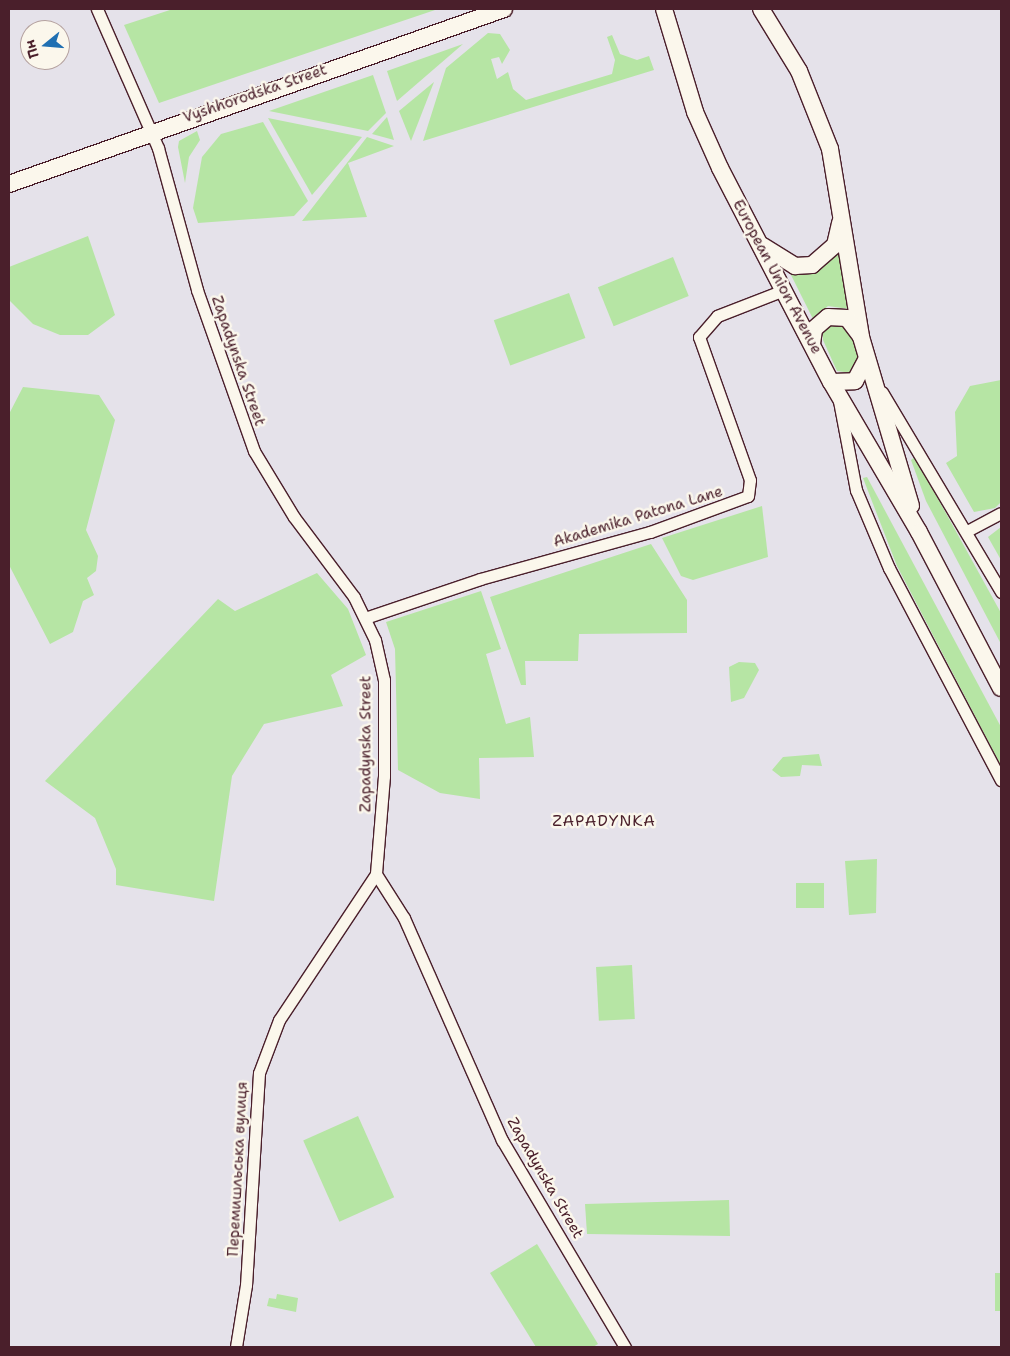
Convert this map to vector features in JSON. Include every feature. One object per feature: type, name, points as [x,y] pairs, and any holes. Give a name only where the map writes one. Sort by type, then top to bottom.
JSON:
[{"type":"main road","name":"Vyshhorodska Street","points":[[9,184],[152,130],[504,9]]},
{"type":"main road","name":"European Union Avenue","points":[[664,9],[695,112],[760,243],[835,388],[919,532],[1001,688]]},
{"type":"main road","name":"European Union Avenue","points":[[761,9],[813,101],[830,149],[861,337],[919,532]]},
{"type":"main road","points":[[760,243],[795,266],[812,265],[835,245],[841,213]]},
{"type":"main road","points":[[812,344],[814,329],[828,317],[847,318],[861,337]]},
{"type":"main road","points":[[835,388],[855,381],[869,368]]},
{"type":"street","name":"Zapadynska Street","points":[[97,9],[152,130],[215,346],[254,451],[365,618],[384,680],[384,776],[376,874],[404,918],[502,1140],[625,1347]]},
{"type":"street","name":"Akademika Patona Lane","points":[[365,618],[480,579],[650,532],[748,496],[750,480],[699,337],[717,316],[784,290]]},
{"type":"street","name":"European Union Avenue","points":[[869,368],[967,531],[1001,592]]},
{"type":"street","points":[[835,388],[849,464],[867,518],[928,647],[1001,780]]},
{"type":"street","points":[[967,531],[1001,513]]},
{"type":"street","name":"Перемишльська вулиця","points":[[236,1347],[246,1286],[257,1089],[266,1046],[376,874]]},
{"type":"green space","points":[[173,9],[438,9],[159,103],[124,25]]},
{"type":"green space","points":[[488,33],[500,34],[510,50],[502,64],[499,57],[491,59],[497,79],[508,72],[513,89],[526,100],[612,74],[615,60],[607,37],[612,35],[620,54],[637,60],[649,56],[654,70],[423,141],[446,68]]},
{"type":"green space","points":[[463,44],[397,101],[387,71]]},
{"type":"green space","points":[[373,75],[386,113],[368,131],[269,111]]},
{"type":"green space","points":[[434,82],[411,141],[399,111]]},
{"type":"green space","points":[[387,117],[394,140],[372,134]]},
{"type":"green space","points":[[268,118],[362,137],[312,195]]},
{"type":"green space","points":[[263,122],[308,201],[294,216],[198,223],[193,208],[202,157],[221,134]]},
{"type":"green space","points":[[197,131],[200,140],[189,157],[185,183],[178,147],[179,141]]},
{"type":"green space","points":[[367,137],[394,146],[348,163],[367,217],[302,221]]},
{"type":"green space","points":[[88,236],[115,315],[88,335],[60,335],[33,324],[9,300],[9,267]]},
{"type":"green space","points":[[839,251],[849,309],[828,306],[813,319],[789,271],[821,269]]},
{"type":"green space","points":[[673,257],[689,296],[614,326],[598,287]]},
{"type":"green space","points":[[569,293],[585,338],[510,365],[494,320]]},
{"type":"green space","points":[[835,321],[853,331],[859,359],[852,373],[837,371],[823,340],[822,330]]},
{"type":"green space","points":[[1001,380],[1001,502],[995,508],[974,512],[946,463],[957,456],[955,412],[970,386]]},
{"type":"green space","points":[[23,387],[99,395],[115,420],[86,530],[98,556],[96,571],[87,578],[94,595],[83,601],[73,632],[50,644],[9,565],[9,414]]},
{"type":"green space","points":[[915,457],[1001,613],[1001,644],[926,501],[911,460]]},
{"type":"green space","points":[[867,477],[1001,727],[1001,766],[897,566],[863,478]]},
{"type":"green space","points":[[762,506],[768,557],[693,580],[681,576],[662,538]]},
{"type":"green space","points":[[1001,527],[1001,560],[988,537]]},
{"type":"green space","points":[[651,544],[687,600],[687,633],[579,634],[578,661],[525,661],[526,685],[521,685],[490,597]]},
{"type":"green space","points":[[317,573],[348,609],[366,655],[331,675],[343,706],[264,724],[232,776],[214,901],[116,885],[116,869],[95,818],[45,781],[218,599],[235,611]]},
{"type":"green space","points":[[481,591],[501,649],[486,654],[506,724],[530,717],[534,757],[479,758],[480,799],[440,793],[398,770],[395,649],[386,622]]},
{"type":"green space","points":[[739,662],[755,663],[759,670],[744,698],[731,702],[729,667]]},
{"type":"green space","points":[[819,754],[822,766],[802,765],[800,776],[781,777],[772,770],[783,757]]},
{"type":"green space","points":[[877,859],[876,913],[849,915],[845,861]]},
{"type":"green space","points":[[796,883],[824,883],[824,908],[796,908]]},
{"type":"green space","points":[[632,965],[635,1019],[599,1021],[596,967]]},
{"type":"green space","points":[[358,1116],[394,1197],[339,1222],[303,1140]]},
{"type":"green space","points":[[729,1200],[730,1236],[587,1234],[585,1204]]},
{"type":"green space","points":[[537,1244],[598,1344],[593,1347],[536,1347],[490,1273]]},
{"type":"green space","points":[[995,1273],[1001,1273],[1001,1311],[995,1311]]},
{"type":"green space","points":[[277,1294],[298,1298],[296,1312],[267,1306],[269,1298],[276,1299]]},
{"type":"district","name":"ZAPADYNKA","points":[[604,821]]}]
